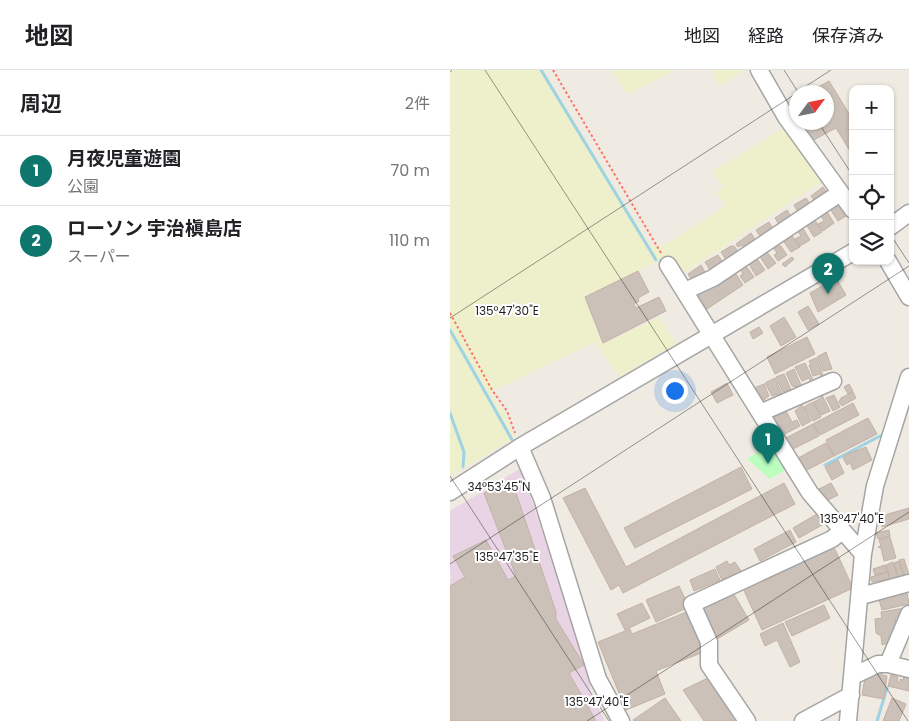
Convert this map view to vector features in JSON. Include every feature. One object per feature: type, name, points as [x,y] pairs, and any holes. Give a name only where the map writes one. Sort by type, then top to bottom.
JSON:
[{"type":"street","points":[[762,71],[786,117],[849,204]]},
{"type":"street","points":[[685,291],[713,278],[840,192]]},
{"type":"street","points":[[894,224],[909,213]]},
{"type":"street","points":[[450,492],[520,447],[849,254]]},
{"type":"street","points":[[668,265],[810,494],[863,554]]},
{"type":"street","points":[[890,265],[909,298]]},
{"type":"street","points":[[848,721],[861,596],[863,554],[875,486],[909,377]]},
{"type":"street","points":[[760,413],[833,381]]},
{"type":"street","points":[[520,447],[542,498],[598,679],[621,721]]},
{"type":"street","points":[[747,721],[709,665],[709,642],[692,604],[832,539],[842,531]]},
{"type":"street","points":[[861,596],[909,583]]},
{"type":"street","points":[[888,664],[909,614]]},
{"type":"street","points":[[853,676],[878,664],[888,664],[909,669]]},
{"type":"street","points":[[803,721],[851,695]]},
{"type":"path","points":[[553,70],[668,265]]},
{"type":"path","points":[[450,312],[492,390],[507,411],[520,447]]},
{"type":"shaded area","points":[[521,468],[587,665],[591,693],[605,721],[450,721],[450,579],[452,578],[450,574],[450,511]]},
{"type":"green space","points":[[450,70],[543,70],[651,247],[664,245],[726,206],[716,192],[723,187],[713,171],[787,126],[826,179],[680,275],[669,256],[585,296],[602,344],[660,317],[676,344],[619,377],[595,342],[490,392],[505,414],[515,438],[450,476]]},
{"type":"green space","points":[[611,70],[676,70],[627,94]]},
{"type":"green space","points":[[712,70],[747,70],[719,86]]},
{"type":"green space","points":[[771,443],[787,469],[770,479],[747,459]]},
{"type":"building","points":[[829,81],[831,85],[822,85]]},
{"type":"building","points":[[834,89],[849,114],[849,149],[836,128],[834,129]]},
{"type":"building","points":[[803,130],[832,130],[810,142]]},
{"type":"building","points":[[823,187],[827,193],[816,203],[811,196]]},
{"type":"building","points":[[806,198],[811,205],[799,214],[794,205]]},
{"type":"building","points":[[835,205],[839,206],[846,216],[838,221],[830,209]]},
{"type":"building","points":[[787,210],[792,218],[780,226],[775,218]]},
{"type":"building","points":[[826,210],[834,223],[823,231],[818,224],[824,221],[820,214]]},
{"type":"building","points":[[812,220],[813,222],[815,220],[822,232],[814,237],[806,224]]},
{"type":"building","points":[[769,222],[773,229],[761,238],[756,230]]},
{"type":"building","points":[[802,227],[810,240],[800,246],[795,239],[801,236],[797,230]]},
{"type":"building","points":[[751,233],[756,241],[745,249],[742,245],[738,247],[736,244]]},
{"type":"building","points":[[788,235],[790,238],[792,236],[800,247],[791,252],[782,239]]},
{"type":"building","points":[[734,246],[738,251],[726,260],[721,252]]},
{"type":"building","points":[[781,246],[787,255],[778,261],[774,255],[777,253],[774,249]]},
{"type":"building","points":[[766,251],[776,263],[768,269],[759,255]]},
{"type":"building","points":[[718,255],[722,261],[710,270],[705,262]]},
{"type":"building","points":[[792,257],[794,259],[785,267],[782,264]]},
{"type":"building","points":[[757,259],[765,270],[756,276],[749,264]]},
{"type":"building","points":[[701,265],[705,272],[692,281],[688,274]]},
{"type":"building","points":[[746,266],[754,277],[745,283],[740,276],[743,274],[741,270]]},
{"type":"building","points":[[638,271],[649,292],[638,298],[639,301],[634,304],[636,308],[659,297],[666,311],[603,343],[585,297]]},
{"type":"building","points":[[734,271],[743,285],[704,311],[695,297]]},
{"type":"building","points":[[836,278],[846,295],[818,312],[810,293]]},
{"type":"building","points":[[808,306],[819,324],[808,330],[798,312]]},
{"type":"building","points":[[784,317],[796,337],[781,346],[770,326]]},
{"type":"building","points":[[759,327],[763,333],[753,339],[750,332]]},
{"type":"building","points":[[807,337],[815,354],[775,374],[767,357]]},
{"type":"building","points":[[826,352],[832,369],[823,371],[817,357]]},
{"type":"building","points":[[816,358],[823,375],[821,376],[820,374],[813,376],[809,365],[811,365],[809,361]]},
{"type":"building","points":[[805,363],[814,382],[811,383],[809,378],[802,381],[795,367]]},
{"type":"building","points":[[794,369],[801,385],[798,387],[792,386],[786,373]]},
{"type":"building","points":[[784,374],[792,392],[789,393],[788,390],[783,392],[776,377]]},
{"type":"building","points":[[775,378],[783,396],[780,398],[778,394],[772,396],[765,383]]},
{"type":"building","points":[[727,383],[733,395],[717,403],[711,392]]},
{"type":"building","points":[[764,384],[769,396],[761,402],[754,388]]},
{"type":"building","points":[[849,384],[853,391],[848,394],[844,387]]},
{"type":"building","points":[[853,392],[856,398],[842,406],[839,402],[841,398]]},
{"type":"building","points":[[822,395],[830,411],[821,415],[814,402],[821,398]]},
{"type":"building","points":[[834,395],[840,407],[833,411],[826,398]]},
{"type":"building","points":[[813,402],[821,417],[813,421],[804,407]]},
{"type":"building","points":[[853,403],[859,415],[820,435],[813,424]]},
{"type":"building","points":[[802,405],[811,421],[802,426],[795,411]]},
{"type":"building","points":[[786,411],[792,422],[797,420],[800,426],[783,435],[774,417]]},
{"type":"building","points":[[868,418],[877,434],[834,456],[826,440]]},
{"type":"building","points":[[813,424],[819,436],[791,450],[784,439]]},
{"type":"building","points":[[826,443],[834,456],[805,471],[798,458]]},
{"type":"building","points":[[866,447],[872,460],[853,470],[850,463],[847,465],[843,458],[845,455]]},
{"type":"building","points":[[838,460],[844,473],[832,480],[825,467]]},
{"type":"building","points":[[741,467],[752,489],[635,548],[624,528]]},
{"type":"building","points":[[512,481],[556,612],[556,619],[584,665],[569,673],[596,721],[450,721],[450,586],[465,577],[453,556],[486,540],[508,580],[516,576],[484,493]]},
{"type":"building","points":[[784,483],[795,504],[623,593],[619,585],[611,590],[563,498],[585,488],[626,567]]},
{"type":"building","points":[[831,483],[838,495],[826,501],[819,489]]},
{"type":"building","points":[[909,508],[909,519],[882,527],[881,516]]},
{"type":"building","points":[[817,514],[822,525],[799,538],[793,528]]},
{"type":"building","points":[[790,530],[796,542],[760,561],[754,549]]},
{"type":"building","points":[[889,530],[890,536],[878,539],[876,533]]},
{"type":"building","points":[[890,537],[896,558],[884,561],[881,548],[878,547],[881,546],[879,540]]},
{"type":"building","points":[[832,543],[853,588],[762,630],[741,584]]},
{"type":"building","points":[[904,559],[909,575],[904,576],[899,560]]},
{"type":"building","points":[[727,561],[729,565],[735,562],[743,574],[724,584],[716,567]]},
{"type":"building","points":[[899,561],[904,577],[899,578],[894,563]]},
{"type":"building","points":[[893,562],[898,579],[891,581],[886,565]]},
{"type":"building","points":[[885,565],[887,572],[875,575],[873,569]]},
{"type":"building","points":[[715,569],[720,580],[694,591],[690,580]]},
{"type":"building","points":[[888,572],[889,579],[872,582],[871,577]]},
{"type":"building","points":[[679,586],[689,607],[656,622],[646,600]]},
{"type":"building","points":[[906,588],[909,604],[882,610],[878,596]]},
{"type":"building","points":[[732,591],[749,620],[717,639],[700,610]]},
{"type":"building","points":[[642,603],[650,618],[625,630],[617,614]]},
{"type":"building","points":[[824,605],[830,618],[792,636],[785,622]]},
{"type":"building","points":[[905,608],[906,616],[895,618],[898,631],[895,640],[882,645],[881,636],[876,633],[875,619],[882,618],[881,612]]},
{"type":"building","points":[[689,611],[706,651],[656,671],[665,694],[626,710],[598,642],[630,629],[632,634]]},
{"type":"building","points":[[783,623],[800,662],[790,667],[777,640],[765,646],[760,634]]},
{"type":"building","points":[[866,672],[882,673],[882,675],[887,676],[884,699],[862,695]]},
{"type":"building","points":[[905,672],[909,673],[909,691],[888,686],[891,675],[898,677],[897,682],[900,682],[900,679],[903,680]]},
{"type":"building","points":[[712,676],[742,721],[704,721],[683,690]]},
{"type":"building","points":[[665,698],[681,721],[633,720]]},
{"type":"building","points":[[892,698],[906,704],[899,721],[883,721]]},
{"type":"waterway","points":[[541,70],[656,260]]},
{"type":"waterway","points":[[450,330],[515,445]]},
{"type":"waterway","points":[[450,413],[464,452],[463,467]]},
{"type":"waterway","points":[[825,465],[882,435]]},
{"type":"waterway","points":[[877,721],[887,688]]},
{"type":"waterway","points":[[602,702],[612,721]]},
{"type":"place","name":"ローソン 宇治槇島店","points":[[828,294]]},
{"type":"place","name":"月夜児童遊園","points":[[768,464]]}]
